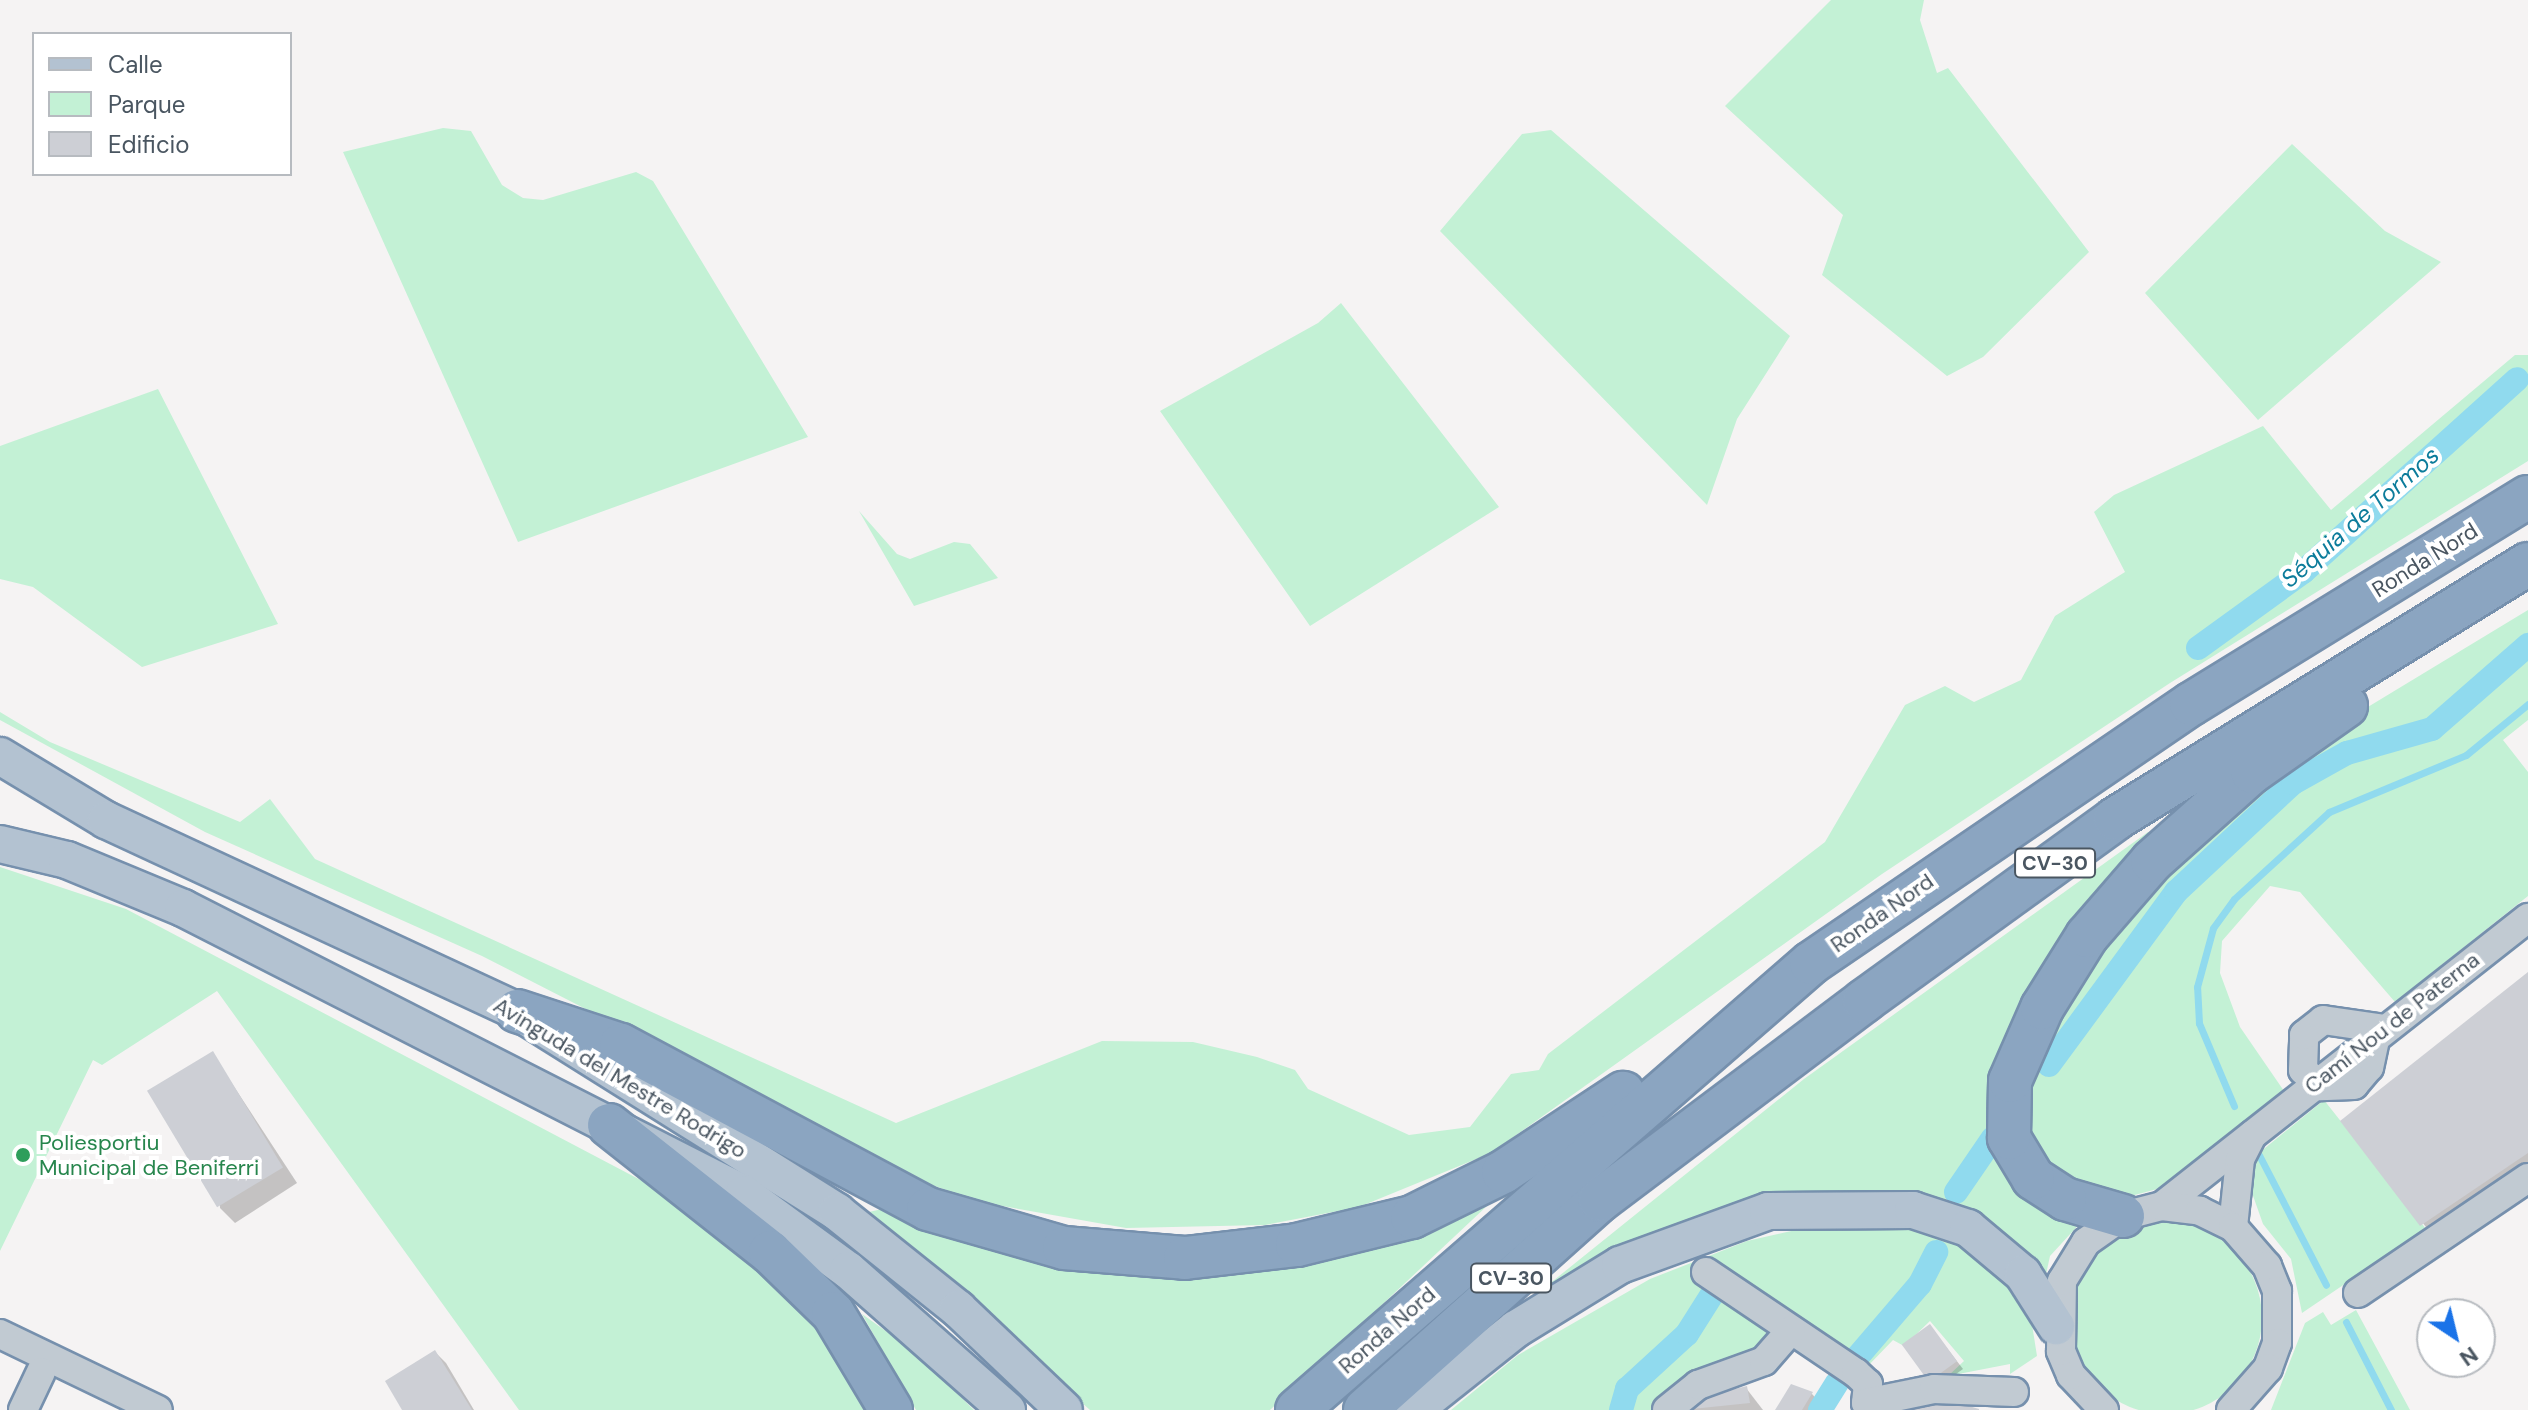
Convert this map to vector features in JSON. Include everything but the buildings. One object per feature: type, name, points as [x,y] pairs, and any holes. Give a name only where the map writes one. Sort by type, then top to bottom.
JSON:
[{"type":"highway","name":"Ronda Nord","points":[[1297,1410],[1811,963],[2178,713],[2528,497]]},
{"type":"highway","name":"Ronda Nord","points":[[1365,1410],[1600,1200],[1666,1156],[2115,819],[2528,564]]},
{"type":"highway","points":[[2142,1211],[2065,1199],[2033,1178],[2009,1138],[2010,1081],[2042,1008],[2087,936],[2152,861],[2252,772],[2384,679],[2466,601]]},
{"type":"highway","points":[[517,1011],[621,1045],[928,1209],[1064,1248],[1185,1258],[1297,1245],[1412,1217],[1585,1122],[1712,1024],[1811,963]]},
{"type":"highway","points":[[609,1125],[734,1222],[833,1313],[891,1410]]},
{"type":"main road","name":"Avinguda del Mestre Rodrigo","points":[[0,756],[106,820],[517,1011],[837,1212],[958,1309],[1064,1410]]},
{"type":"main road","name":"Avinguda del Mestre Rodrigo","points":[[0,844],[67,860],[183,908],[744,1194],[859,1279],[1007,1410]]},
{"type":"main road","points":[[1398,1410],[1666,1156]]},
{"type":"main road","points":[[1414,1410],[1516,1329],[1620,1265],[1768,1211],[1913,1210],[1968,1228],[2023,1274],[2056,1326]]},
{"type":"street","name":"Camí Nou de Paterna","points":[[2056,1326],[2070,1268],[2086,1242],[2142,1211],[2315,1083],[2528,918]]},
{"type":"street","points":[[2315,1083],[2300,1059],[2312,1026],[2334,1018],[2381,1032]]},
{"type":"street","points":[[2233,1227],[2240,1159],[2255,1128]]},
{"type":"street","points":[[2358,1293],[2528,1178]]},
{"type":"street","points":[[2142,1211],[2200,1211],[2233,1227],[2260,1256],[2277,1291],[2277,1343],[2253,1400],[2231,1410]]},
{"type":"street","points":[[1706,1272],[1868,1384],[1863,1407],[1934,1389],[2014,1392]]},
{"type":"street","points":[[2056,1326],[2071,1375],[2104,1410]]},
{"type":"street","points":[[1667,1410],[1698,1385],[1764,1361],[1791,1330]]},
{"type":"street","points":[[0,1334],[158,1410]]},
{"type":"street","points":[[0,1352],[116,1410]]},
{"type":"street","points":[[23,1410],[49,1376]]},
{"type":"street","points":[[41,1410],[49,1376]]},
{"type":"green space","points":[[1831,0],[1924,0],[1920,20],[1937,73],[1948,68],[2089,252],[1983,357],[1947,376],[1822,275],[1843,215],[1725,106]]},
{"type":"green space","points":[[443,128],[471,131],[502,185],[523,198],[543,200],[636,172],[653,181],[808,437],[518,542],[343,152]]},
{"type":"green space","points":[[1551,130],[1790,336],[1737,419],[1707,505],[1440,231],[1522,134]]},
{"type":"green space","points":[[2292,144],[2385,231],[2441,262],[2258,420],[2145,293]]},
{"type":"green space","points":[[1341,303],[1499,507],[1310,626],[1160,411],[1318,323]]},
{"type":"green space","points":[[2515,355],[2528,355],[2528,461],[2170,683],[1882,874],[1491,1153],[1359,1207],[1265,1225],[1126,1228],[980,1202],[926,1183],[482,956],[205,832],[0,720],[0,712],[50,742],[240,822],[270,799],[315,859],[896,1123],[1102,1041],[1193,1042],[1257,1057],[1295,1070],[1308,1089],[1409,1135],[1470,1127],[1511,1074],[1539,1070],[1548,1054],[1825,842],[1905,705],[1945,686],[1974,702],[2021,680],[2055,616],[2125,572],[2094,512],[2114,495],[2263,426],[2331,510]]},
{"type":"green space","points":[[158,389],[278,624],[142,667],[33,587],[0,579],[0,446]]},
{"type":"green space","points":[[859,511],[897,554],[910,559],[954,542],[970,544],[998,578],[914,606]]},
{"type":"green space","points":[[2528,610],[2528,720],[2503,740],[2528,772],[2528,896],[2395,1002],[2300,892],[2270,886],[2222,941],[2220,973],[2240,1027],[2284,1091],[2172,1185],[2116,1200],[2052,1179],[2025,1127],[2028,1088],[2063,999],[2175,860],[2353,716]]},
{"type":"green space","points":[[2148,832],[2155,838],[1994,1108],[2084,1219],[2050,1256],[2045,1279],[1829,1197],[1533,1297],[1804,1079]]},
{"type":"green space","points":[[0,867],[126,909],[650,1185],[738,1249],[816,1325],[864,1410],[519,1410],[217,991],[102,1065],[93,1060],[0,1251]]},
{"type":"green space","points":[[2324,1100],[2426,1229],[2302,1313],[2291,1259],[2263,1224],[2251,1190],[2254,1157]]},
{"type":"green space","points":[[1488,1205],[1270,1410],[1090,1410],[869,1212],[882,1209],[1034,1256],[1449,1218]]},
{"type":"green space","points":[[1836,1221],[1929,1226],[1998,1263],[2030,1312],[2037,1356],[2010,1374],[2010,1364],[1948,1376],[1964,1361],[1930,1321],[1904,1346],[1893,1340],[1864,1370],[1768,1329],[1773,1340],[1671,1410],[1451,1410],[1518,1355],[1650,1279],[1747,1241]]},
{"type":"green space","points":[[2147,1224],[2185,1224],[2219,1238],[2246,1265],[2260,1299],[2260,1337],[2246,1371],[2219,1398],[2189,1411],[2143,1411],[2113,1398],[2086,1371],[2072,1337],[2072,1299],[2086,1265],[2113,1238]]},
{"type":"green space","points":[[2356,1310],[2410,1410],[2271,1410],[2305,1323],[2323,1312],[2331,1325]]},
{"type":"green space","points":[[862,1314],[915,1352],[974,1410],[916,1410]]},
{"type":"waterway","name":"Séquia de Tormos","points":[[2198,648],[2303,572],[2517,379]]},
{"type":"waterway","points":[[2049,1065],[2176,892],[2293,783],[2347,753],[2432,729],[2528,645]]},
{"type":"waterway","points":[[2234,1106],[2199,1023],[2197,987],[2213,928],[2234,899],[2329,812],[2466,755],[2528,704]]},
{"type":"waterway","points":[[1956,1192],[1993,1138]]},
{"type":"waterway","points":[[2259,1155],[2326,1285]]},
{"type":"waterway","points":[[1854,1361],[1920,1284],[1936,1252]]},
{"type":"waterway","name":"Séquia de Tormos","points":[[1621,1410],[1627,1389],[1687,1334],[1711,1296]]},
{"type":"waterway","points":[[2346,1322],[2391,1410]]},
{"type":"waterway","points":[[1820,1410],[1837,1383]]},
{"type":"place","name":"Poliesportiu Municipal de Beniferri","points":[[23,1155]]}]
